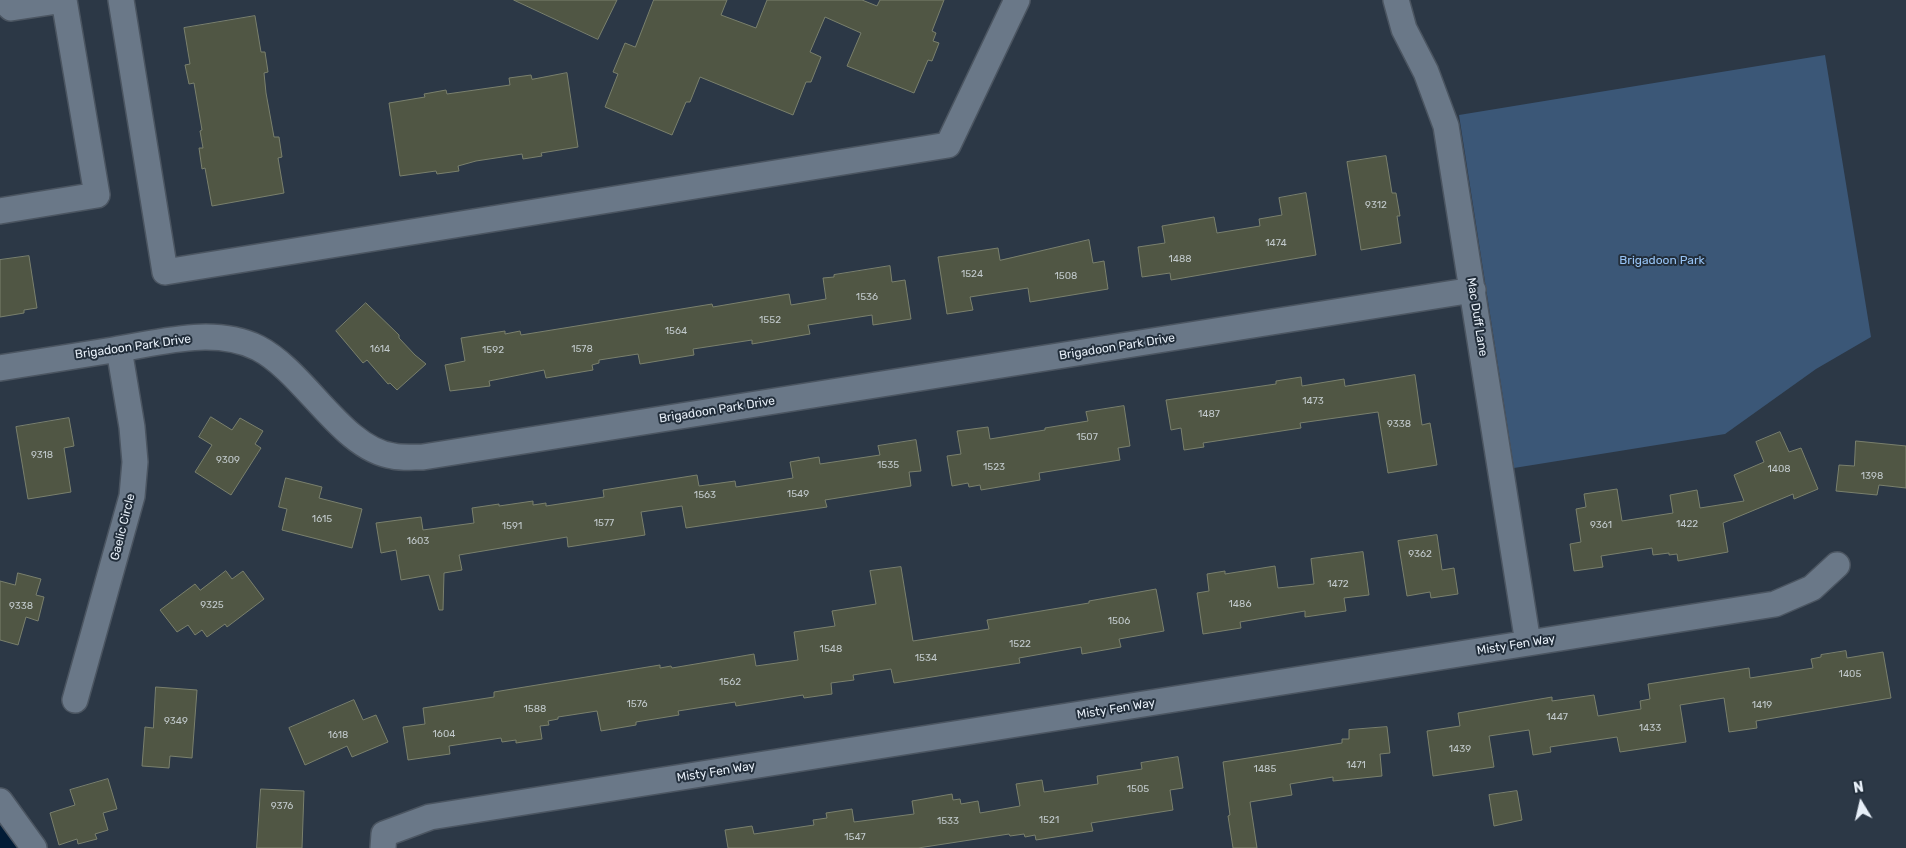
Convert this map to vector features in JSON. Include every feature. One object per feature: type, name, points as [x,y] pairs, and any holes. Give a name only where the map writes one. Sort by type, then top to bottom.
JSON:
[{"type":"street","points":[[0,211],[97,195],[64,0],[11,8],[3,0]]},
{"type":"street","points":[[120,0],[165,272],[948,145],[1016,0]]},
{"type":"street","name":"Mac Duff Lane","points":[[1396,0],[1404,29],[1426,72],[1446,126],[1528,643]]},
{"type":"street","name":"Brigadoon Park Drive","points":[[0,368],[184,338],[227,338],[258,348],[287,369],[347,431],[368,447],[391,456],[423,457],[1472,290]]},
{"type":"street","name":"Gaelic Circle","points":[[75,700],[132,496],[135,462],[132,427],[119,349]]},
{"type":"street","name":"Misty Fen Way","points":[[384,841],[430,817],[1775,604],[1812,588],[1837,564]]},
{"type":"street","points":[[0,801],[34,848]]},
{"type":"green space","name":"Brigadoon Park","points":[[1825,55],[1871,337],[1816,369],[1725,434],[1514,468],[1459,115]]},
{"type":"building","points":[[514,0],[617,0],[598,39]]},
{"type":"building","points":[[654,0],[727,0],[721,15],[756,28],[767,0],[862,0],[877,6],[880,0],[944,0],[932,31],[936,33],[933,41],[939,43],[932,61],[928,60],[914,93],[847,66],[861,33],[825,17],[810,52],[821,57],[811,82],[806,82],[793,115],[700,77],[690,102],[686,102],[672,135],[605,107],[618,74],[613,72],[625,43],[635,47]]},
{"type":"building","points":[[255,16],[261,52],[265,52],[268,72],[264,73],[266,93],[274,137],[279,137],[282,157],[278,158],[284,193],[212,206],[205,168],[202,169],[199,148],[203,148],[200,131],[202,130],[194,83],[189,84],[185,65],[190,64],[184,28]]},
{"type":"building","points":[[567,73],[578,147],[541,153],[542,156],[523,159],[522,154],[476,161],[458,166],[459,171],[437,174],[436,171],[400,176],[389,103],[425,97],[424,94],[446,90],[447,94],[510,85],[509,78],[531,75],[532,79]]},
{"type":"building","points":[[1386,156],[1392,193],[1396,193],[1400,216],[1397,216],[1401,243],[1361,250],[1347,162]]},
{"type":"building","points":[[1306,193],[1316,255],[1171,280],[1170,273],[1142,277],[1138,247],[1165,243],[1162,226],[1214,217],[1217,233],[1260,226],[1259,219],[1282,215],[1279,198]]},
{"type":"building","points":[[1089,240],[1093,263],[1104,261],[1108,289],[1030,302],[1028,288],[970,297],[973,310],[947,314],[938,257],[998,248],[1000,260]]},
{"type":"building","points":[[29,256],[37,308],[24,310],[24,313],[0,317],[0,260]]},
{"type":"building","points":[[890,266],[892,282],[905,280],[911,319],[873,325],[872,315],[808,325],[810,334],[752,344],[752,340],[693,349],[694,355],[640,364],[638,354],[599,360],[599,363],[592,365],[593,370],[546,378],[544,370],[489,381],[490,386],[450,391],[445,365],[465,361],[461,338],[505,331],[505,334],[520,331],[521,335],[712,304],[713,307],[789,294],[791,305],[826,299],[823,278]]},
{"type":"building","points":[[366,303],[399,335],[399,338],[415,355],[426,364],[397,390],[390,383],[388,384],[367,360],[363,363],[336,331]]},
{"type":"building","points":[[1415,375],[1422,425],[1430,423],[1437,465],[1388,473],[1378,412],[1300,423],[1301,428],[1203,443],[1204,447],[1184,450],[1181,428],[1171,430],[1166,400],[1276,384],[1276,381],[1301,377],[1302,386],[1344,379],[1345,386]]},
{"type":"building","points":[[1124,406],[1130,446],[1118,448],[1120,460],[1039,473],[1040,480],[981,490],[980,485],[969,487],[968,483],[952,486],[947,456],[961,454],[957,431],[988,427],[990,439],[1088,421],[1086,412]]},
{"type":"building","points":[[211,417],[232,430],[240,418],[263,431],[255,444],[261,448],[231,495],[195,472],[212,445],[199,437]]},
{"type":"building","points":[[69,418],[74,446],[64,448],[71,492],[28,499],[16,427]]},
{"type":"building","points":[[1780,432],[1789,452],[1801,448],[1818,489],[1794,499],[1793,494],[1723,523],[1728,552],[1678,561],[1677,554],[1653,555],[1652,548],[1601,556],[1603,567],[1574,571],[1570,544],[1581,542],[1576,509],[1586,507],[1584,494],[1617,489],[1622,521],[1673,513],[1670,495],[1697,490],[1700,508],[1744,501],[1734,475],[1764,462],[1756,442]]},
{"type":"building","points":[[916,440],[921,471],[909,472],[911,486],[825,500],[827,507],[686,528],[682,506],[641,512],[645,535],[568,547],[567,537],[459,555],[462,570],[444,573],[443,610],[439,610],[429,575],[401,580],[396,550],[381,553],[376,523],[421,517],[423,530],[474,523],[472,508],[533,501],[533,505],[546,503],[546,506],[604,497],[603,490],[697,475],[699,486],[735,481],[736,487],[793,478],[790,462],[819,457],[820,464],[880,455],[878,446]]},
{"type":"building","points":[[1856,441],[1906,446],[1906,488],[1879,485],[1877,495],[1836,491],[1839,465],[1854,466]]},
{"type":"building","points":[[286,478],[322,487],[319,498],[362,509],[352,548],[282,530],[287,509],[279,507]]},
{"type":"building","points":[[1437,535],[1442,570],[1454,568],[1458,594],[1431,598],[1430,592],[1407,596],[1398,541]]},
{"type":"building","points":[[1363,552],[1369,595],[1344,598],[1346,611],[1305,617],[1305,611],[1240,622],[1241,628],[1203,634],[1197,593],[1209,591],[1207,574],[1225,571],[1225,574],[1275,566],[1278,588],[1314,584],[1311,559]]},
{"type":"building","points":[[901,567],[913,641],[989,629],[987,620],[1089,603],[1089,601],[1156,589],[1164,631],[1119,639],[1121,647],[1082,654],[1081,647],[1019,658],[1020,663],[894,683],[891,669],[853,675],[854,680],[831,683],[832,694],[804,698],[803,695],[736,706],[735,702],[678,711],[679,715],[636,722],[636,725],[601,731],[597,711],[558,717],[558,719],[548,721],[549,725],[540,726],[542,739],[516,743],[516,740],[502,742],[501,738],[449,746],[450,754],[408,760],[403,727],[425,724],[423,708],[494,697],[494,692],[660,665],[660,668],[671,666],[672,668],[754,654],[756,666],[798,660],[794,632],[835,626],[832,611],[876,604],[870,571]]},
{"type":"building","points":[[226,571],[232,579],[243,571],[264,599],[227,627],[225,624],[207,637],[202,630],[195,635],[188,625],[177,632],[160,610],[195,584],[200,590]]},
{"type":"building","points":[[18,573],[41,579],[36,595],[44,597],[38,621],[26,617],[18,645],[0,640],[0,581],[15,585]]},
{"type":"building","points":[[1846,651],[1847,658],[1883,652],[1891,698],[1756,721],[1757,728],[1729,732],[1724,698],[1680,705],[1686,742],[1620,752],[1617,737],[1550,747],[1551,752],[1533,755],[1529,730],[1489,736],[1494,767],[1433,776],[1427,731],[1460,726],[1458,713],[1552,697],[1552,701],[1594,695],[1598,716],[1641,709],[1640,701],[1650,699],[1648,684],[1749,668],[1750,678],[1813,668],[1811,659],[1821,657],[1821,655]]},
{"type":"building","points":[[156,687],[197,690],[192,758],[170,756],[169,768],[142,766],[145,727],[153,728]]},
{"type":"building","points":[[354,700],[363,720],[376,715],[388,742],[352,757],[347,746],[305,765],[289,728]]},
{"type":"building","points":[[1387,727],[1390,753],[1380,754],[1382,776],[1333,781],[1333,777],[1290,784],[1292,795],[1250,802],[1257,848],[1233,848],[1223,762],[1342,743],[1342,739],[1349,739],[1349,730]]},
{"type":"building","points":[[1178,757],[1183,788],[1170,790],[1173,810],[1091,823],[1093,831],[1036,840],[1035,835],[1025,837],[1024,834],[1010,836],[1009,834],[918,848],[728,848],[725,830],[752,826],[754,834],[814,825],[813,820],[827,818],[826,813],[852,809],[854,822],[914,814],[912,801],[952,794],[953,800],[960,799],[961,804],[978,801],[980,813],[1020,806],[1016,784],[1042,780],[1044,792],[1098,784],[1097,776],[1142,769],[1141,763]]},
{"type":"building","points":[[108,779],[117,809],[103,813],[108,830],[95,834],[97,839],[78,844],[77,839],[59,845],[50,813],[75,805],[70,790]]},
{"type":"building","points":[[261,789],[304,791],[302,848],[257,848]]},
{"type":"building","points":[[1517,791],[1522,820],[1494,826],[1489,795]]},
{"type":"waterway","points":[[0,834],[9,848]]}]
